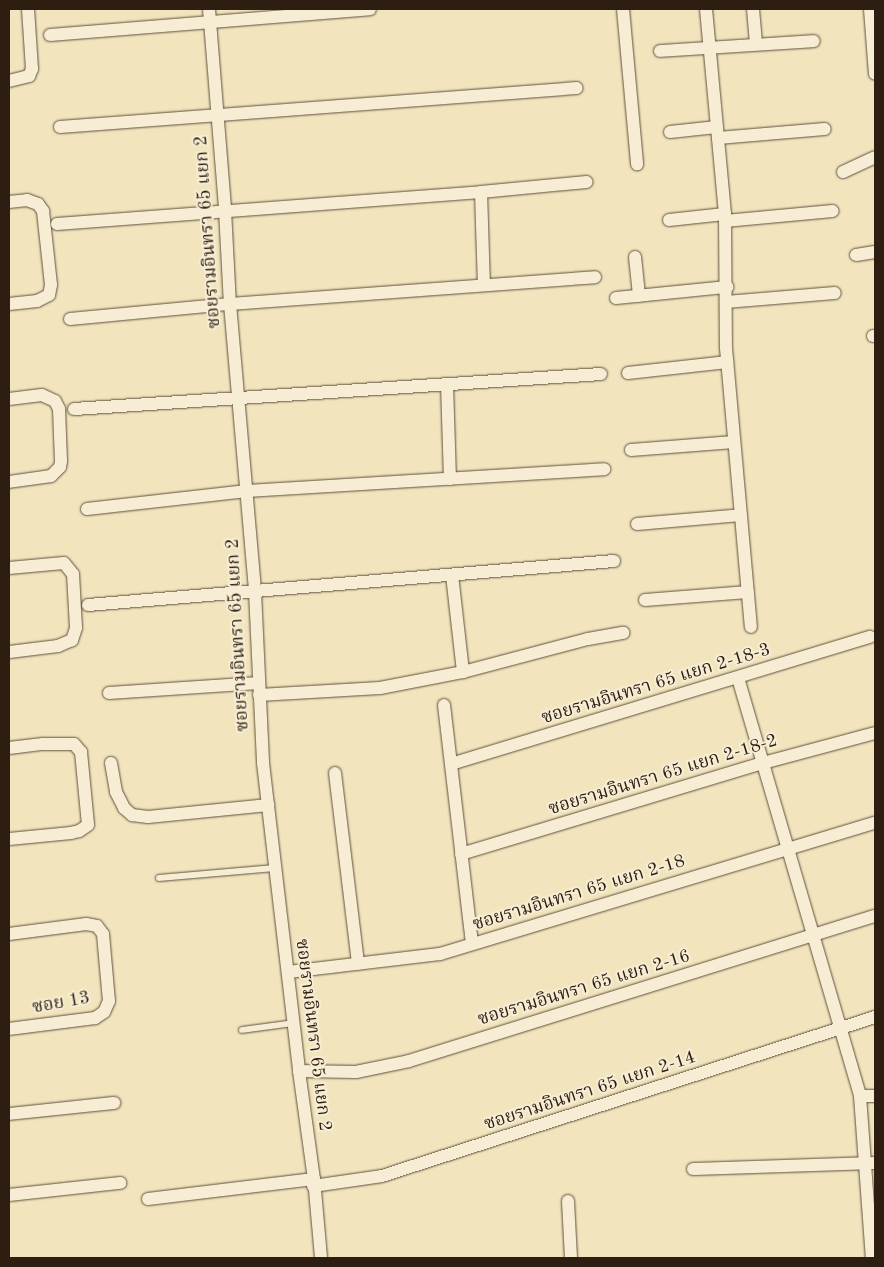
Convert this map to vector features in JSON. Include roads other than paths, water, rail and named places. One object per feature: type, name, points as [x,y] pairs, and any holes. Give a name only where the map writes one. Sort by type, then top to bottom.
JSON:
[{"type":"street","points":[[50,35],[210,15],[370,9]]},
{"type":"street","points":[[623,9],[637,164]]},
{"type":"street","points":[[706,9],[725,218],[727,362],[751,627]]},
{"type":"street","points":[[753,9],[756,44]]},
{"type":"street","points":[[870,9],[875,74]]},
{"type":"street","points":[[9,81],[30,76],[32,69],[28,14]]},
{"type":"street","name":"ซอยรามอินทรา 65 แยก 2","points":[[210,15],[237,398],[255,592],[259,689],[268,805],[313,1182],[320,1258]]},
{"type":"street","points":[[660,50],[814,40]]},
{"type":"street","points":[[60,127],[577,88]]},
{"type":"street","points":[[670,132],[718,133],[825,129]]},
{"type":"street","points":[[843,172],[875,157]]},
{"type":"street","points":[[57,224],[481,192],[587,182]]},
{"type":"street","points":[[481,192],[484,285]]},
{"type":"street","points":[[9,202],[27,200],[38,204],[43,211],[51,285],[49,295],[37,301],[9,304]]},
{"type":"street","points":[[669,220],[832,211]]},
{"type":"street","points":[[856,255],[875,252]]},
{"type":"street","points":[[635,256],[639,296]]},
{"type":"street","points":[[70,319],[230,304],[595,277]]},
{"type":"street","points":[[616,298],[727,287]]},
{"type":"street","points":[[726,302],[835,293]]},
{"type":"street","points":[[628,373],[727,362]]},
{"type":"street","points":[[74,409],[601,374]]},
{"type":"street","points":[[447,384],[450,479]]},
{"type":"street","points":[[9,399],[42,395],[55,400],[59,409],[60,438],[60,467],[51,476],[9,482]]},
{"type":"street","points":[[631,450],[734,442]]},
{"type":"street","points":[[87,509],[247,492],[604,469]]},
{"type":"street","points":[[638,524],[741,516]]},
{"type":"street","points":[[88,604],[255,592],[614,561]]},
{"type":"street","points":[[9,568],[64,562],[73,574],[76,628],[72,640],[58,646],[9,652]]},
{"type":"street","points":[[452,575],[463,672]]},
{"type":"street","points":[[644,600],[748,592]]},
{"type":"street","points":[[109,693],[380,688],[463,672],[579,641],[623,633]]},
{"type":"street","name":"ซอยรามอินทรา 65 แยก 2-18-3","points":[[451,764],[870,637]]},
{"type":"street","points":[[738,678],[860,1096],[869,1164],[872,1258]]},
{"type":"street","points":[[444,705],[472,944]]},
{"type":"street","name":"ซอยรามอินทรา 65 แยก 2-18-2","points":[[461,854],[763,763],[875,733]]},
{"type":"street","points":[[9,748],[43,744],[74,744],[81,752],[88,825],[79,831],[9,839]]},
{"type":"street","points":[[111,763],[116,792],[124,808],[132,815],[148,817],[268,805]]},
{"type":"street","points":[[335,773],[358,964]]},
{"type":"street","name":"ซอยรามอินทรา 65 แยก 2-18","points":[[288,972],[440,954],[875,822]]},
{"type":"street","name":"ซอยรามอินทรา 65 แยก 2-16","points":[[299,1071],[356,1072],[400,1063],[875,916]]},
{"type":"street","name":"ซอย 13","points":[[9,934],[86,924],[97,926],[103,934],[109,1000],[104,1012],[95,1018],[9,1029]]},
{"type":"street","name":"ซอยรามอินทรา 65 แยก 2-14","points":[[148,1199],[382,1176],[875,1017]]},
{"type":"street","points":[[860,1096],[875,1096]]},
{"type":"street","points":[[9,1114],[114,1103]]},
{"type":"street","points":[[693,1169],[869,1164]]},
{"type":"street","points":[[9,1195],[120,1183]]},
{"type":"street","points":[[568,1201],[571,1258]]},
{"type":"lane","points":[[159,878],[275,868]]},
{"type":"lane","points":[[242,1030],[294,1023]]}]
